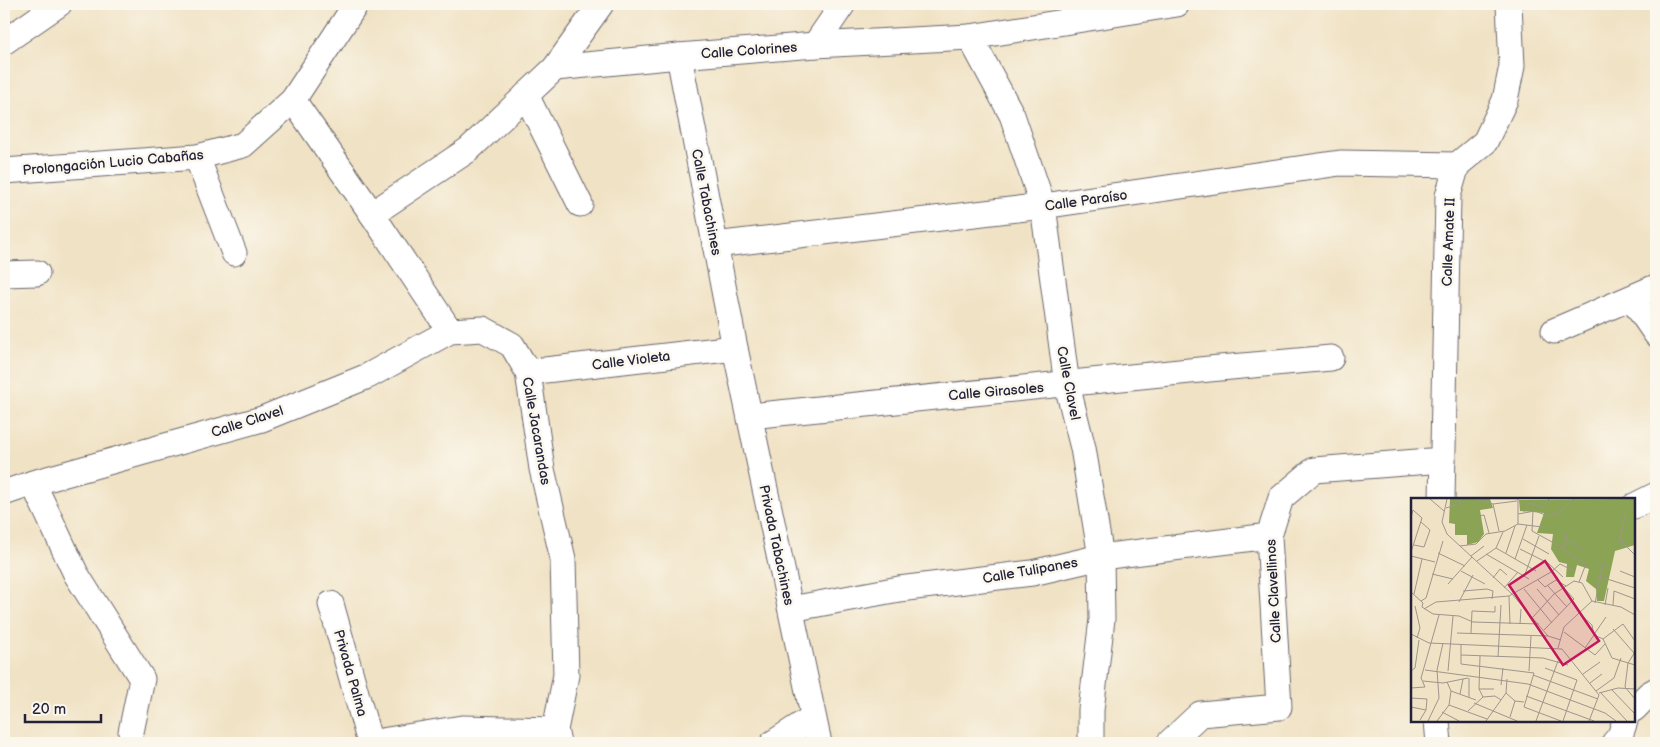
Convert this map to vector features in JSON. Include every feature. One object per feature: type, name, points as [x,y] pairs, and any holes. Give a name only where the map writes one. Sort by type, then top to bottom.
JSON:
[{"type":"street","points":[[4,42],[58,4]]},
{"type":"street","name":"Prolongación Lucio Cabañas","points":[[4,171],[197,157],[243,145],[293,100],[356,4]]},
{"type":"street","points":[[372,214],[468,150],[555,68],[601,4]]},
{"type":"street","points":[[815,46],[844,4]]},
{"type":"street","name":"Calle Colorines","points":[[555,68],[679,56],[815,46],[970,38],[1176,4]]},
{"type":"street","points":[[1457,165],[1485,142],[1506,100],[1512,66],[1509,4]]},
{"type":"street","name":"Calle Clavel","points":[[970,38],[1012,114],[1043,206],[1068,385],[1083,448],[1101,558],[1102,619],[1091,710],[1091,743]]},
{"type":"street","name":"Calle Tabachines","points":[[679,56],[735,348]]},
{"type":"street","points":[[526,96],[580,204]]},
{"type":"street","points":[[293,100],[450,331]]},
{"type":"street","points":[[197,157],[234,253]]},
{"type":"street","name":"Calle Paraíso","points":[[715,245],[1043,206],[1340,163],[1457,165]]},
{"type":"street","name":"Calle Amate II","points":[[1442,498],[1448,196],[1457,165]]},
{"type":"street","points":[[4,274],[37,272]]},
{"type":"street","points":[[1554,331],[1632,299],[1656,287]]},
{"type":"street","points":[[1632,299],[1656,334]]},
{"type":"street","name":"Calle Jacarandas","points":[[450,331],[483,329],[512,345],[528,372],[542,468],[563,559],[566,675],[556,737]]},
{"type":"street","name":"Calle Clavel","points":[[4,493],[262,419],[368,376],[450,331]]},
{"type":"street","name":"Calle Violeta","points":[[528,372],[735,348]]},
{"type":"street","name":"Privada Tabachines","points":[[735,348],[819,743]]},
{"type":"street","name":"Calle Girasoles","points":[[750,416],[1331,358]]},
{"type":"street","name":"Calle Clavellinos","points":[[1169,743],[1200,714],[1279,707],[1269,536],[1281,498],[1314,470],[1443,460]]},
{"type":"street","points":[[34,483],[76,574],[142,680],[132,740]]},
{"type":"street","points":[[1635,506],[1656,495]]},
{"type":"street","name":"Calle Tulipanes","points":[[791,609],[899,588],[1032,573],[1101,558],[1269,536]]},
{"type":"street","name":"Privada Palma","points":[[331,604],[370,743]]},
{"type":"street","points":[[1635,708],[1649,694],[1656,690]]},
{"type":"street","points":[[773,743],[813,717]]},
{"type":"street","points":[[1437,722],[1439,743]]},
{"type":"street","points":[[1614,743],[1620,736],[1625,722]]},
{"type":"street","points":[[370,743],[462,728],[556,737]]}]
